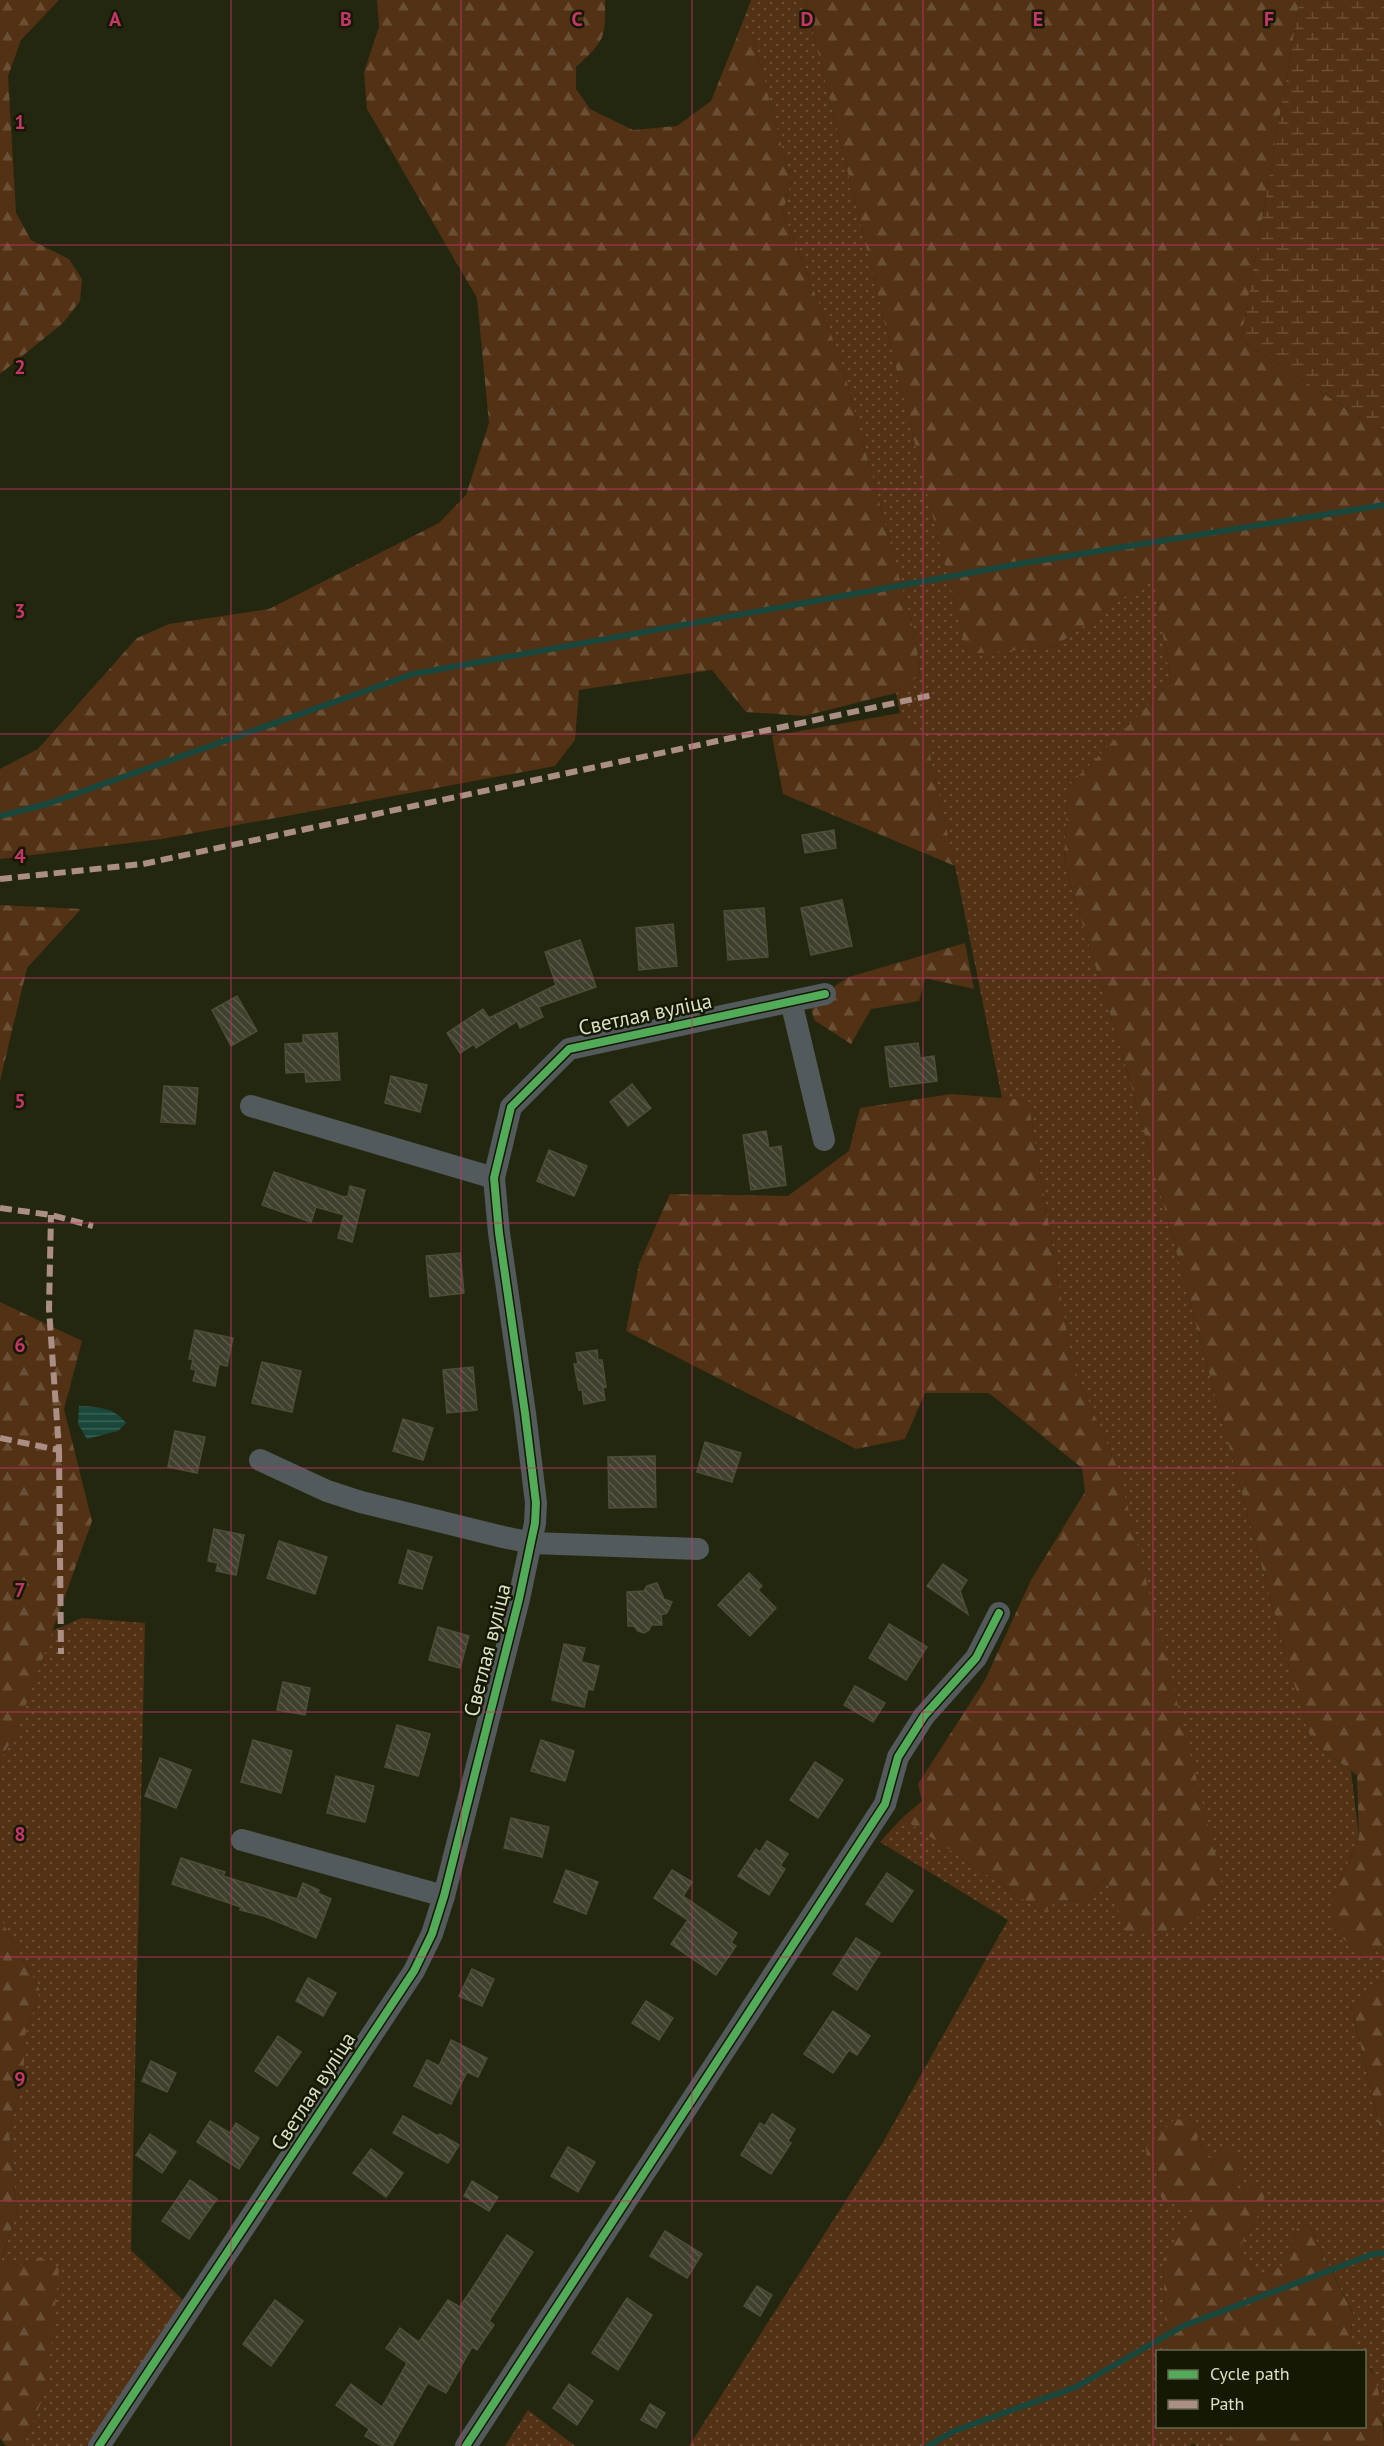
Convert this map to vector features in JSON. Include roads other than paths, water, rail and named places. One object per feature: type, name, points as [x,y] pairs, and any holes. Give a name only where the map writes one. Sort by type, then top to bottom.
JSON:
[{"type":"street","name":"Светлая вуліца","points":[[99,2446],[414,1971],[432,1934],[444,1896],[532,1543],[536,1503],[499,1233],[494,1178],[511,1107],[569,1049],[825,994]]},
{"type":"street","points":[[791,1001],[824,1140]]},
{"type":"street","points":[[251,1106],[494,1178]]},
{"type":"street","points":[[260,1460],[327,1491],[361,1502],[532,1543],[698,1549]]},
{"type":"street","points":[[466,2446],[885,1804],[898,1757],[924,1716],[976,1658],[999,1613]]},
{"type":"street","points":[[242,1840],[444,1896]]},
{"type":"water","points":[[79,1406],[111,1411],[126,1423],[118,1431],[87,1439],[78,1424]]},
{"type":"waterway","points":[[0,816],[47,804],[413,674],[1024,563],[1384,505]]},
{"type":"waterway","points":[[928,2446],[954,2431],[1076,2387],[1183,2326],[1373,2254],[1384,2253]]}]
